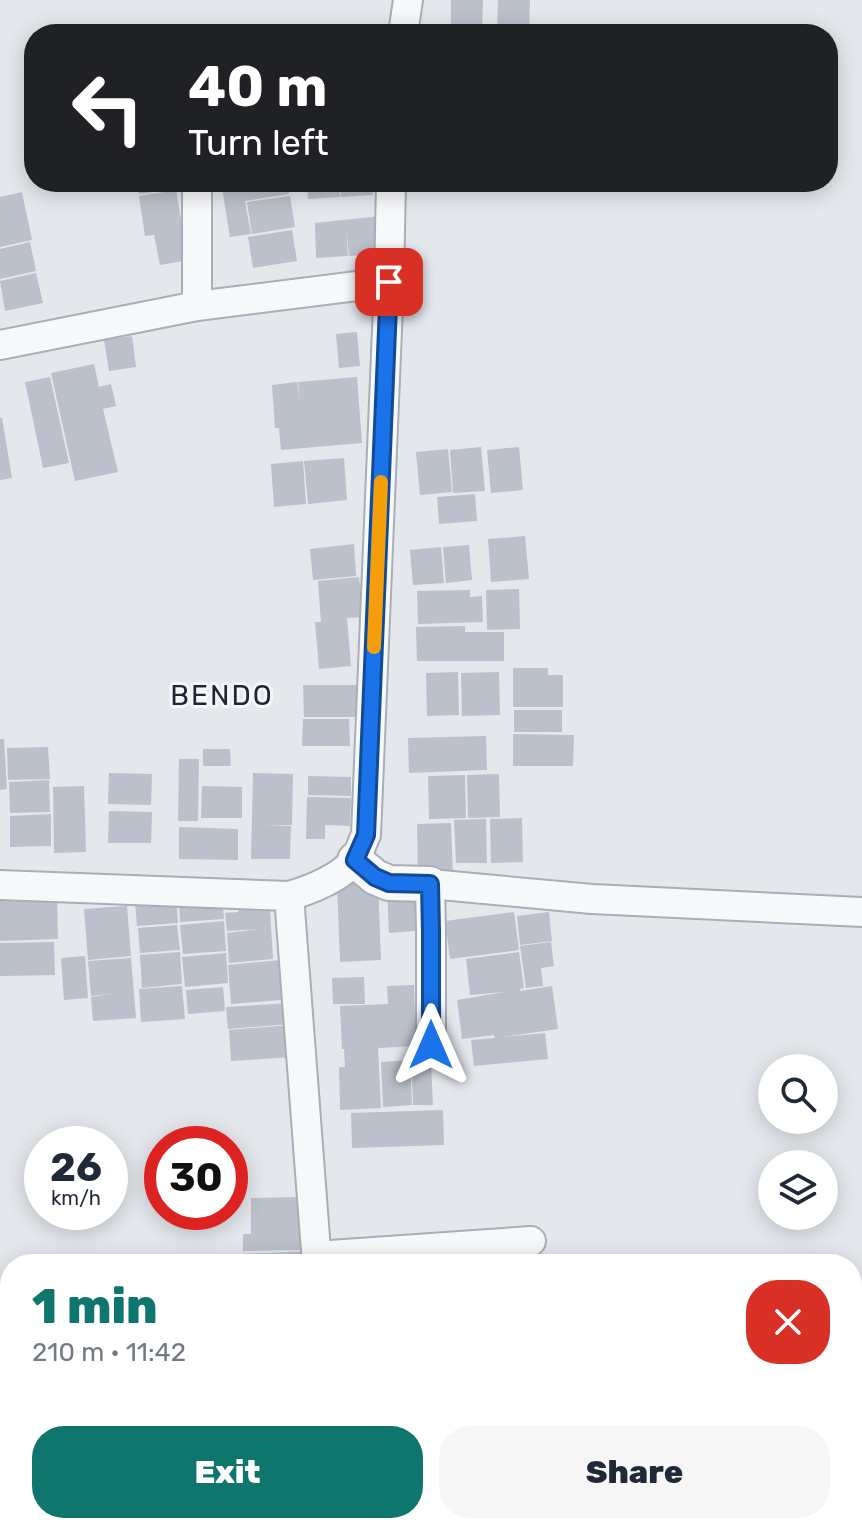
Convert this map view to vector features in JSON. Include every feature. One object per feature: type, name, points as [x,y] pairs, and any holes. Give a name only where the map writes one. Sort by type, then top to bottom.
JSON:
[{"type":"street","points":[[404,24],[408,0]]},
{"type":"street","points":[[197,192],[197,306]]},
{"type":"street","points":[[0,885],[289,896],[314,889],[355,860],[366,835],[391,192]]},
{"type":"street","points":[[0,345],[197,306],[389,282]]},
{"type":"street","points":[[355,860],[375,877],[389,883],[592,899],[862,912]]},
{"type":"street","points":[[430,884],[431,1045]]},
{"type":"street","points":[[289,896],[316,1254]]},
{"type":"street","points":[[384,1254],[531,1241]]},
{"type":"building","points":[[451,0],[483,0],[482,24],[451,24]]},
{"type":"building","points":[[498,0],[530,0],[529,24],[497,24]]},
{"type":"building","points":[[22,192],[32,240],[0,247],[0,197]]},
{"type":"building","points":[[176,192],[183,231],[190,229],[195,259],[160,265],[154,235],[145,236],[139,196]]},
{"type":"building","points":[[223,192],[289,192],[245,201],[251,234],[230,237]]},
{"type":"building","points":[[308,192],[340,192],[340,197],[308,199]]},
{"type":"building","points":[[341,192],[373,192],[373,195],[341,197]]},
{"type":"building","points":[[290,196],[295,227],[252,234],[247,202]]},
{"type":"building","points":[[381,216],[383,254],[349,256],[346,227],[348,256],[316,258],[315,223]]},
{"type":"building","points":[[292,230],[297,261],[253,268],[248,237]]},
{"type":"building","points":[[30,242],[36,271],[0,279],[0,249]]},
{"type":"building","points":[[36,273],[43,303],[5,311],[0,281]]},
{"type":"building","points":[[357,332],[360,366],[339,368],[336,334]]},
{"type":"building","points":[[132,336],[136,367],[109,371],[104,340]]},
{"type":"building","points":[[94,364],[99,387],[111,384],[116,406],[103,409],[118,472],[75,481],[51,373]]},
{"type":"building","points":[[50,377],[69,463],[43,468],[25,382]]},
{"type":"building","points":[[357,377],[362,443],[281,450],[279,428],[275,428],[272,385],[297,382],[300,400],[298,382]]},
{"type":"building","points":[[0,418],[12,478],[0,480]]},
{"type":"building","points":[[481,447],[485,491],[453,493],[450,450]]},
{"type":"building","points":[[519,447],[523,490],[491,493],[487,450]]},
{"type":"building","points":[[448,449],[452,492],[420,495],[416,452]]},
{"type":"building","points":[[344,458],[347,500],[308,504],[304,461]]},
{"type":"building","points":[[303,461],[306,504],[274,507],[271,464]]},
{"type":"building","points":[[475,494],[477,521],[439,524],[437,497]]},
{"type":"building","points":[[525,536],[529,579],[491,582],[488,539]]},
{"type":"building","points":[[354,544],[356,576],[313,580],[310,549]]},
{"type":"building","points":[[469,545],[472,580],[446,583],[443,547]]},
{"type":"building","points":[[441,547],[444,583],[413,585],[410,550]]},
{"type":"building","points":[[359,577],[363,617],[347,618],[351,666],[319,669],[315,622],[321,622],[318,581]]},
{"type":"building","points":[[519,589],[520,629],[487,630],[486,590]]},
{"type":"building","points":[[470,590],[470,597],[482,596],[483,622],[418,624],[417,591]]},
{"type":"building","points":[[465,626],[465,632],[504,632],[504,661],[417,661],[416,627]]},
{"type":"building","points":[[513,668],[548,668],[548,675],[563,675],[563,707],[513,707]]},
{"type":"building","points":[[458,672],[459,715],[427,716],[426,673]]},
{"type":"building","points":[[499,672],[500,715],[462,716],[461,673]]},
{"type":"building","points":[[303,685],[358,685],[358,717],[304,717]]},
{"type":"building","points":[[514,710],[562,710],[562,732],[514,732]]},
{"type":"building","points":[[303,719],[349,719],[350,746],[302,746]]},
{"type":"building","points":[[513,734],[574,735],[573,766],[513,766]]},
{"type":"building","points":[[486,736],[487,770],[409,773],[408,738]]},
{"type":"building","points":[[0,739],[4,739],[7,789],[0,790]]},
{"type":"building","points":[[48,747],[50,779],[8,780],[7,748]]},
{"type":"building","points":[[203,749],[230,749],[231,766],[203,766]]},
{"type":"building","points":[[179,759],[199,759],[198,821],[178,821]]},
{"type":"building","points":[[109,773],[152,774],[151,805],[108,804]]},
{"type":"building","points":[[253,773],[293,774],[292,825],[264,825],[291,826],[290,859],[251,859]]},
{"type":"building","points":[[499,774],[500,817],[468,818],[467,775]]},
{"type":"building","points":[[465,775],[466,818],[429,819],[428,776]]},
{"type":"building","points":[[308,776],[351,777],[351,796],[308,795]]},
{"type":"building","points":[[49,780],[50,812],[10,813],[9,782]]},
{"type":"building","points":[[84,786],[86,852],[54,853],[53,787]]},
{"type":"building","points":[[202,786],[242,787],[242,818],[201,818]]},
{"type":"building","points":[[307,797],[351,798],[350,826],[325,825],[325,839],[306,839]]},
{"type":"building","points":[[109,811],[152,812],[151,843],[108,843]]},
{"type":"building","points":[[51,814],[51,846],[10,847],[10,816]]},
{"type":"building","points":[[522,818],[523,862],[491,863],[490,819]]},
{"type":"building","points":[[486,819],[487,863],[456,863],[454,820]]},
{"type":"building","points":[[451,823],[453,877],[418,878],[417,824]]},
{"type":"building","points":[[179,827],[238,829],[238,860],[179,859]]},
{"type":"building","points":[[378,882],[381,960],[340,962],[337,884]]},
{"type":"building","points":[[424,887],[427,930],[389,933],[387,890]]},
{"type":"building","points":[[57,895],[58,939],[0,941],[0,897]]},
{"type":"building","points":[[222,895],[224,919],[180,922],[179,898]]},
{"type":"building","points":[[176,899],[178,923],[137,926],[135,902]]},
{"type":"building","points":[[259,904],[260,911],[270,910],[273,959],[229,963],[227,933],[260,929],[227,931],[225,913],[238,912],[238,906]]},
{"type":"building","points":[[127,906],[131,956],[88,960],[84,909]]},
{"type":"building","points":[[514,912],[519,950],[450,959],[445,921]]},
{"type":"building","points":[[549,912],[552,941],[520,945],[517,916]]},
{"type":"building","points":[[224,921],[226,951],[183,954],[180,925]]},
{"type":"building","points":[[177,925],[180,950],[140,953],[138,928]]},
{"type":"building","points":[[54,942],[55,975],[0,976],[0,943]]},
{"type":"building","points":[[551,942],[554,966],[541,968],[543,986],[526,988],[520,946]]},
{"type":"building","points":[[180,952],[182,984],[142,988],[140,955]]},
{"type":"building","points":[[519,952],[524,988],[520,991],[552,986],[558,1029],[502,1037],[545,1033],[548,1059],[474,1066],[471,1040],[495,1038],[494,1035],[462,1039],[457,1000],[505,992],[470,995],[466,959]]},
{"type":"building","points":[[226,953],[228,983],[185,987],[182,957]]},
{"type":"building","points":[[85,956],[88,998],[64,1000],[61,958]]},
{"type":"building","points":[[131,958],[136,1018],[93,1021],[91,997],[111,994],[91,996],[88,961]]},
{"type":"building","points":[[291,959],[294,999],[231,1004],[228,965]]},
{"type":"building","points":[[364,977],[365,1004],[333,1004],[332,978]]},
{"type":"building","points":[[414,985],[416,1046],[378,1048],[381,1108],[340,1110],[339,1067],[345,1067],[340,1006],[388,1004],[387,986]]},
{"type":"building","points":[[182,986],[185,1019],[141,1022],[139,989]]},
{"type":"building","points":[[223,987],[225,1011],[188,1014],[186,990]]},
{"type":"building","points":[[290,1003],[291,1024],[228,1029],[226,1007]]},
{"type":"building","points":[[292,1025],[294,1057],[231,1061],[229,1030]]},
{"type":"building","points":[[426,1048],[426,1064],[431,1064],[433,1105],[413,1105],[411,1049]]},
{"type":"building","points":[[410,1060],[412,1105],[383,1107],[381,1062]]},
{"type":"building","points":[[443,1110],[444,1145],[352,1148],[351,1113]]},
{"type":"building","points":[[300,1197],[300,1250],[243,1251],[243,1234],[251,1234],[251,1198]]},
{"type":"building","points":[[312,1251],[312,1254],[240,1254]]},
{"type":"slow traffic","points":[[374,647],[381,482]]},
{"type":"district","name":"BENDO","points":[[222,695]]},
{"type":"route","points":[[389,282],[366,835],[355,860],[375,877],[389,883],[430,884],[431,1045]]}]
